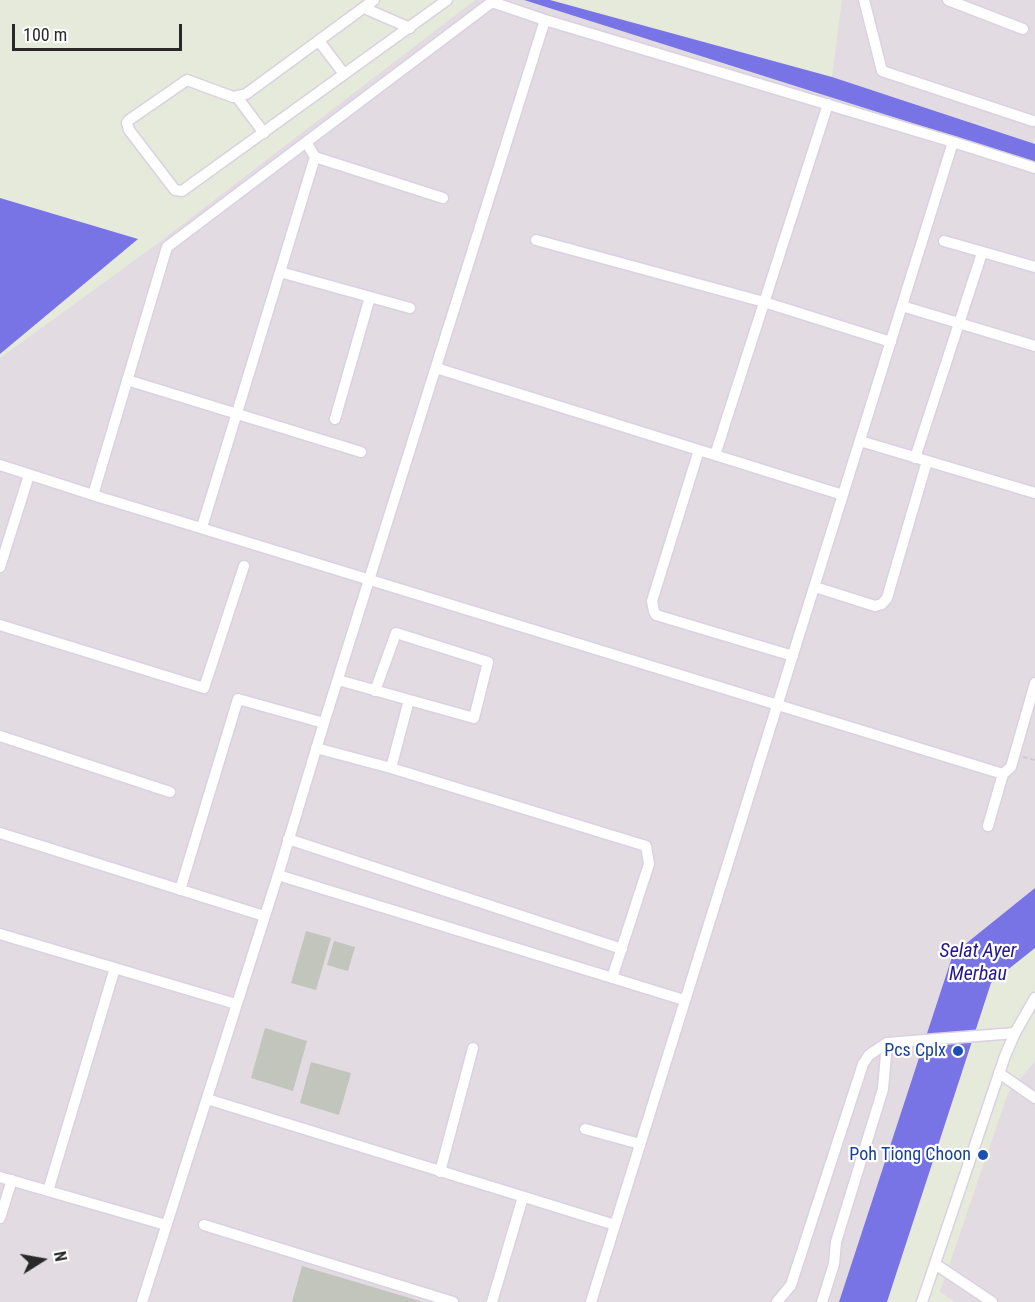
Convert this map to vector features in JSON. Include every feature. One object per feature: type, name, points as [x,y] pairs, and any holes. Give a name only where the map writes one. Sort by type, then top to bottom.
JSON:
[{"type":"street","points":[[237,98],[246,94],[374,0]]},
{"type":"street","points":[[264,133],[237,98],[187,80],[129,120],[127,125],[175,190],[187,189],[447,0]]},
{"type":"street","points":[[864,0],[882,71],[1033,122]]},
{"type":"street","points":[[948,0],[1023,29]]},
{"type":"street","points":[[93,495],[167,247],[492,2],[544,20],[1035,168]]},
{"type":"street","points":[[364,8],[410,28]]},
{"type":"street","points":[[142,1302],[371,579],[544,20]]},
{"type":"street","points":[[319,41],[344,74]]},
{"type":"street","points":[[715,455],[828,104]]},
{"type":"street","points":[[306,142],[315,157],[443,198]]},
{"type":"street","points":[[591,1302],[953,142]]},
{"type":"street","points":[[202,528],[315,157]]},
{"type":"street","points":[[536,240],[764,302],[891,342]]},
{"type":"street","points":[[944,241],[1035,267]]},
{"type":"street","points":[[915,458],[981,253]]},
{"type":"street","points":[[280,272],[410,308]]},
{"type":"street","points":[[335,419],[370,297]]},
{"type":"street","points":[[902,306],[1035,346]]},
{"type":"street","points":[[436,368],[843,495]]},
{"type":"street","points":[[127,380],[361,452]]},
{"type":"street","points":[[860,441],[1035,493]]},
{"type":"street","points":[[699,450],[652,601],[654,611],[656,615],[793,656]]},
{"type":"street","points":[[815,587],[874,606],[882,604],[887,598],[927,461]]},
{"type":"street","points":[[0,465],[1003,774]]},
{"type":"street","points":[[0,567],[29,475]]},
{"type":"street","points":[[0,625],[204,688],[244,566]]},
{"type":"street","points":[[338,680],[375,691],[474,718],[488,662],[396,633],[375,691]]},
{"type":"street","points":[[988,826],[1003,774],[1011,767],[1035,683]]},
{"type":"street","points":[[180,890],[238,699],[324,723]]},
{"type":"street","points":[[391,768],[409,700]]},
{"type":"street","points":[[0,736],[170,792]]},
{"type":"street","points":[[316,748],[391,768],[646,846],[650,864],[612,978]]},
{"type":"street","points":[[0,833],[264,916]]},
{"type":"street","points":[[288,839],[622,950]]},
{"type":"street","points":[[278,875],[684,1000]]},
{"type":"street","points":[[0,934],[236,1004]]},
{"type":"street","points":[[48,1191],[115,968]]},
{"type":"street","points":[[922,1302],[999,1073],[1015,1033],[1034,1002]]},
{"type":"street","points":[[777,1302],[791,1285],[863,1064],[868,1055],[887,1043],[1015,1033]]},
{"type":"street","points":[[822,1302],[834,1264],[836,1242],[883,1089],[887,1043]]},
{"type":"street","points":[[440,1172],[473,1048]]},
{"type":"street","points":[[999,1073],[1035,1098]]},
{"type":"street","points":[[207,1099],[615,1226]]},
{"type":"street","points":[[585,1129],[640,1144]]},
{"type":"street","points":[[0,1177],[166,1225]]},
{"type":"street","points":[[0,1218],[12,1180]]},
{"type":"street","points":[[492,1302],[524,1197]]},
{"type":"street","points":[[204,1225],[453,1302]]},
{"type":"street","points":[[934,1264],[992,1302]]},
{"type":"shaded area","points":[[475,0],[524,0],[1035,162],[1035,888],[953,954],[839,1302],[0,1302],[0,358],[157,244]]},
{"type":"shaded area","points":[[842,0],[1035,0],[1035,144],[832,77]]},
{"type":"shaded area","points":[[1035,1061],[1035,1302],[955,1302],[940,1292],[1008,1093]]},
{"type":"water","points":[[524,0],[550,0],[832,77],[1035,144],[1035,162]]},
{"type":"water","points":[[0,198],[138,239],[0,354]]},
{"type":"water","name":"Selat Ayer Merbau","points":[[1035,888],[1035,948],[991,983],[887,1302],[839,1302],[953,954]]},
{"type":"building","points":[[306,931],[331,938],[316,990],[291,983]]},
{"type":"building","points":[[334,941],[355,947],[348,971],[327,965]]},
{"type":"building","points":[[265,1028],[307,1041],[293,1091],[251,1078]]},
{"type":"building","points":[[311,1062],[351,1073],[339,1115],[300,1103]]},
{"type":"building","points":[[302,1266],[420,1301],[420,1302],[292,1302]]},
{"type":"place","name":"Pcs Cplx","points":[[958,1051]]},
{"type":"place","name":"Poh Tiong Choon","points":[[983,1155]]}]
